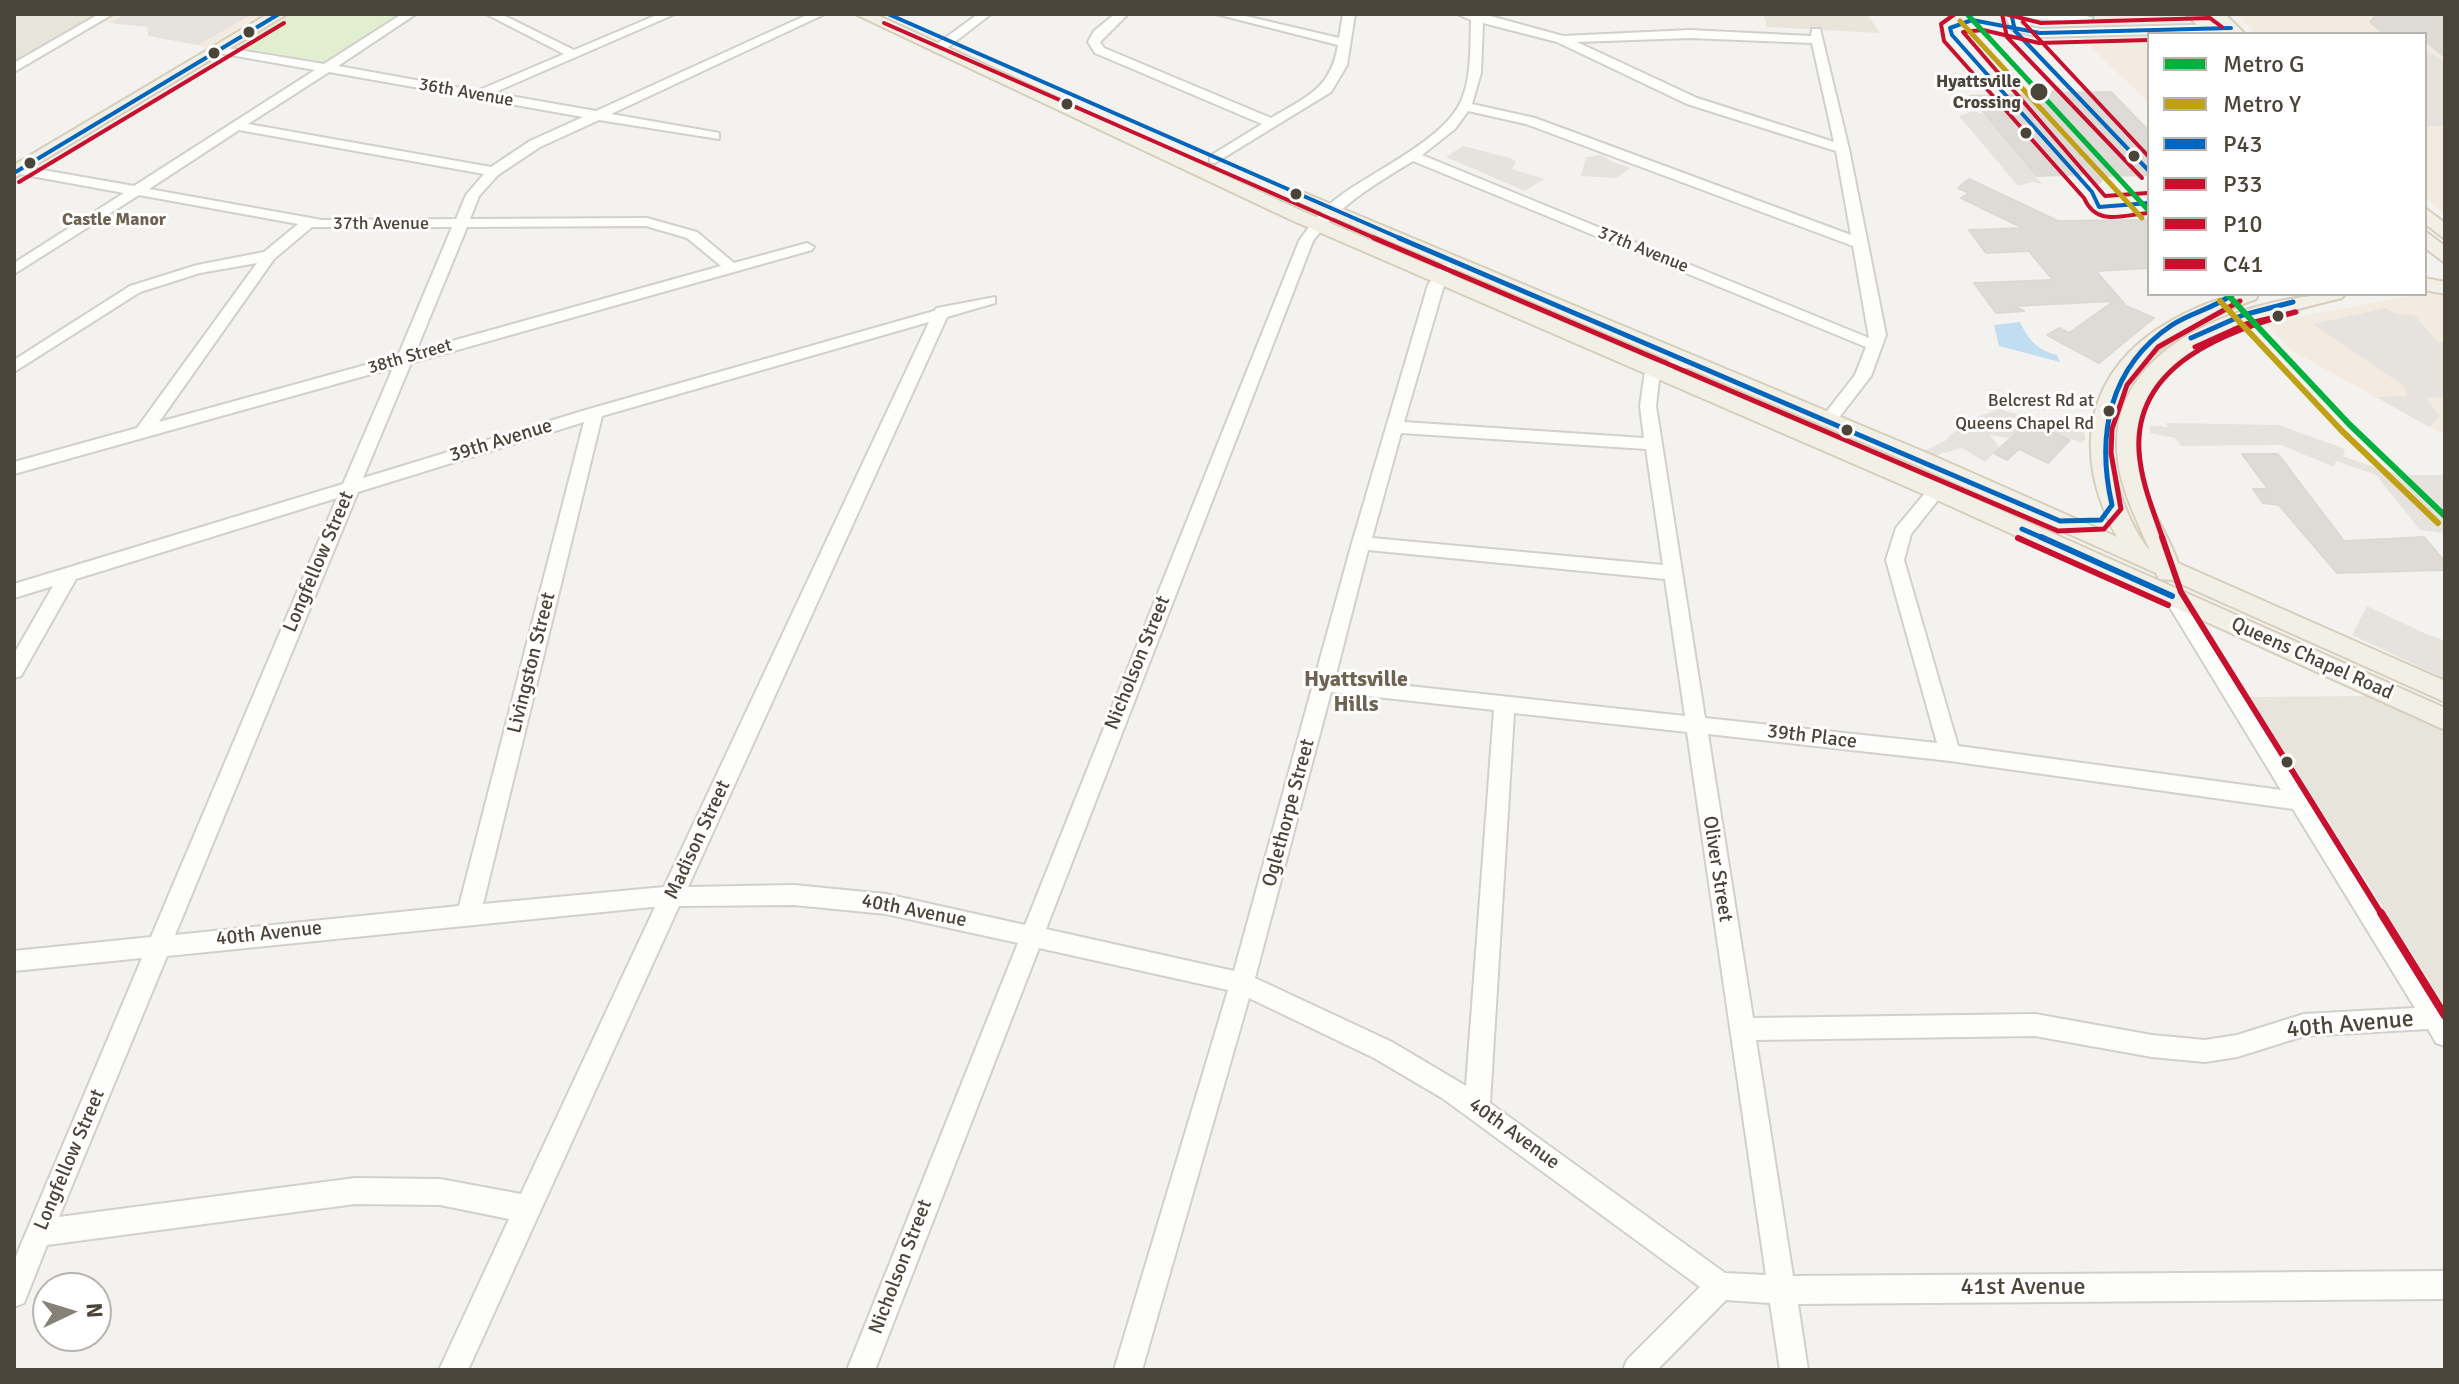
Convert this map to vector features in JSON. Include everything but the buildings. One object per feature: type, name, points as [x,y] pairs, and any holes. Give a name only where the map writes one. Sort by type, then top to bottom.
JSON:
[{"type":"main road","points":[[17,172],[279,14]]},
{"type":"main road","name":"Queens Chapel Road","points":[[863,14],[944,44],[1215,159],[1439,278],[1936,491],[2445,720]]},
{"type":"main road","name":"Queens Chapel Road","points":[[888,14],[1140,145],[1323,216],[1453,260],[2139,554],[2445,692]]},
{"type":"main road","points":[[2427,216],[2445,233]]},
{"type":"main road","points":[[2427,239],[2445,259]]},
{"type":"main road","points":[[2172,596],[2139,554],[2112,505],[2100,457],[2101,437],[2114,387],[2130,362],[2155,336],[2189,316],[2246,296]]},
{"type":"main road","points":[[2172,596],[2168,567],[2134,489],[2129,456],[2131,424],[2145,384],[2160,364],[2191,339],[2243,315],[2326,296]]},
{"type":"main road","points":[[1760,414],[1780,415],[1814,424],[1828,420]]},
{"type":"main road","points":[[2101,437],[2119,435],[2131,424]]},
{"type":"main road","points":[[2060,521],[2101,520],[2112,505]]},
{"type":"street","points":[[14,68],[107,14]]},
{"type":"street","points":[[14,270],[410,14]]},
{"type":"street","points":[[492,14],[573,54]]},
{"type":"street","points":[[478,95],[669,14]]},
{"type":"street","name":"Longfellow Street","points":[[14,1293],[473,195],[493,172],[535,144],[819,14]]},
{"type":"street","points":[[944,44],[985,14]]},
{"type":"street","points":[[1122,14],[1098,34],[1095,45],[1105,54],[1272,123]]},
{"type":"street","points":[[1222,14],[1343,43]]},
{"type":"street","points":[[1215,159],[1319,95],[1334,81],[1349,14]]},
{"type":"street","points":[[2020,14],[2012,17],[2012,24],[2034,32],[2216,24]]},
{"type":"street","points":[[1842,149],[1692,101],[1561,39],[1472,15],[1474,72],[1465,106],[1530,121],[1859,243]]},
{"type":"street","points":[[1561,39],[1690,34],[1817,36],[1877,325],[1876,346],[1863,376],[1828,420]]},
{"type":"street","points":[[24,48],[45,51]]},
{"type":"street","name":"36th Avenue","points":[[219,49],[714,136]]},
{"type":"street","name":"Nicholson Street","points":[[861,1370],[1306,241],[1323,216],[1447,127],[1465,106]]},
{"type":"street","points":[[236,126],[493,172]]},
{"type":"street","name":"37th Avenue","points":[[1409,155],[1876,346]]},
{"type":"street","name":"37th Avenue","points":[[17,172],[138,190],[308,223],[624,221],[663,224],[704,242],[732,268]]},
{"type":"street","points":[[143,432],[269,256],[308,223]]},
{"type":"street","name":"38th Street","points":[[14,468],[807,247]]},
{"type":"street","points":[[14,367],[135,289],[197,269],[269,256]]},
{"type":"street","name":"Oglethorpe Street","points":[[1128,1370],[1242,983],[1361,543],[1439,278],[1453,260]]},
{"type":"street","name":"39th Avenue","points":[[14,591],[595,413],[942,311],[990,300]]},
{"type":"street","name":"Madison Street","points":[[453,1370],[942,311]]},
{"type":"street","points":[[1652,367],[1694,362]]},
{"type":"street","name":"Oliver Street","points":[[1652,367],[1647,390],[1652,444],[1675,573],[1695,724],[1794,1370]]},
{"type":"street","name":"Livingston Street","points":[[469,913],[595,413]]},
{"type":"street","points":[[1395,427],[1652,444]]},
{"type":"street","points":[[1936,491],[1902,532],[1895,560],[1950,753]]},
{"type":"street","points":[[1361,543],[1675,573]]},
{"type":"street","points":[[14,671],[69,574]]},
{"type":"street","points":[[2172,596],[2440,1026]]},
{"type":"street","name":"39th Place","points":[[1324,684],[1950,753],[2300,801]]},
{"type":"street","points":[[1477,1106],[1504,706]]},
{"type":"street","name":"40th Avenue","points":[[14,961],[469,913],[672,896],[842,898],[900,906],[1242,983],[1383,1050],[1477,1106],[1721,1286]]},
{"type":"street","name":"40th Avenue","points":[[1742,1029],[2035,1025],[2152,1046],[2205,1051],[2237,1046],[2304,1025],[2440,1026]]},
{"type":"street","points":[[39,1233],[355,1191],[440,1192],[528,1209]]},
{"type":"street","name":"41st Avenue","points":[[1721,1286],[1783,1290],[2445,1285]]},
{"type":"street","points":[[1637,1370],[1721,1286]]},
{"type":"shaded area","points":[[14,14],[98,14],[14,64]]},
{"type":"shaded area","points":[[114,14],[267,14],[210,48],[148,36],[147,27],[102,22]]},
{"type":"shaded area","points":[[125,14],[252,14],[199,45],[148,36],[147,27],[111,23]]},
{"type":"shaded area","points":[[1763,14],[1867,14],[1880,33],[1767,27]]},
{"type":"shaded area","points":[[2050,14],[2176,14],[2195,32],[2147,32],[2147,101],[2084,40]]},
{"type":"shaded area","points":[[2236,14],[2445,14],[2445,215],[2427,198],[2427,32],[2255,32]]},
{"type":"shaded area","points":[[2427,51],[2445,61],[2445,126],[2427,126]]},
{"type":"shaded area","points":[[1974,111],[1986,115],[2042,184],[2033,182],[2018,186],[1959,116]]},
{"type":"shaded area","points":[[1463,146],[1510,158],[1516,162],[1512,169],[1544,179],[1525,191],[1446,157]]},
{"type":"shaded area","points":[[1602,155],[1630,168],[1617,178],[1581,176],[1586,157]]},
{"type":"shaded area","points":[[2427,293],[2445,297],[2445,435],[2290,350],[2266,323],[2410,296],[2427,296]]},
{"type":"shaded area","points":[[2386,308],[2396,314],[2414,315],[2438,342],[2445,342],[2445,397],[2426,398],[2440,416],[2429,427],[2376,397],[2408,396],[2404,386],[2313,324]]},
{"type":"shaded area","points":[[1999,409],[2085,433],[2085,440],[2081,443],[2029,422],[2009,438],[1990,435],[1999,447],[1985,462],[1962,448],[1936,458],[1921,452],[1945,441],[1964,422]]},
{"type":"shaded area","points":[[2166,423],[2279,425],[2345,449],[2343,456],[2379,469],[2401,475],[2445,475],[2445,533],[2420,530],[2376,475],[2336,461],[2334,467],[2281,445],[2181,446],[2175,438],[2150,433],[2150,425],[2168,427]]},
{"type":"shaded area","points":[[2367,606],[2426,634],[2445,638],[2445,679],[2352,635]]},
{"type":"shaded area","points":[[2373,696],[2445,732],[2445,1006],[2250,697]]},
{"type":"green space","points":[[291,14],[401,14],[324,62],[236,47]]},
{"type":"water","points":[[2020,322],[2034,343],[2057,355],[2060,362],[1999,346],[1994,325]]},
{"type":"metro line","name":"G","points":[[1967,14],[2147,209]]},
{"type":"metro line","name":"Y","points":[[1960,21],[2142,218]]},
{"type":"metro line","name":"G","points":[[2229,296],[2349,424],[2445,516]]},
{"type":"metro line","name":"Y","points":[[2220,301],[2342,431],[2438,523]]},
{"type":"transit line","name":"P43","points":[[14,173],[279,14]]},
{"type":"transit line","name":"P43","points":[[888,14],[1215,159],[2060,521],[2101,520],[2112,505],[2106,479],[2105,428],[2119,382],[2133,361],[2150,342],[2172,325],[2230,296]]},
{"type":"transit line","name":"P10","points":[[1955,14],[1941,24],[1944,41],[2084,198],[2091,213],[2099,217],[2147,213]]},
{"type":"transit line","name":"P33","points":[[2002,14],[2007,37],[2142,178]]},
{"type":"transit line","name":"P10","points":[[2005,14],[2041,23],[2210,18],[2222,27]]},
{"type":"transit line","name":"P43","points":[[2018,14],[2012,17],[2015,31],[2147,169]]},
{"type":"transit line","name":"P43","points":[[2147,203],[2099,207],[2092,192],[1952,35],[1950,28],[1972,20],[2040,33],[2231,28]]},
{"type":"transit line","name":"P10","points":[[2023,22],[2147,155]]},
{"type":"transit line","name":"C41","points":[[19,182],[284,23]]},
{"type":"transit line","name":"P33","points":[[884,23],[1211,168],[2058,531],[2104,529],[2121,509],[2111,453],[2112,429],[2127,385],[2158,347],[2178,333],[2224,313],[2240,301]]},
{"type":"transit line","name":"P33","points":[[2147,40],[2039,43],[1983,30],[1963,32],[2099,185],[2105,196],[2147,193]]},
{"type":"transit line","name":"P43","points":[[2191,338],[2243,315],[2293,302]]},
{"type":"transit line","name":"P10","points":[[2295,312],[2228,332],[2174,366],[2155,389],[2143,416],[2139,448],[2144,485],[2181,592],[2445,1016]]},
{"type":"transit line","name":"P33","points":[[2195,347],[2246,324],[2296,312]]},
{"type":"transit line","name":"P43","points":[[2022,529],[2172,596]]},
{"type":"transit line","name":"P33","points":[[2018,538],[2168,605]]},
{"type":"place","name":"Hyattsville Crossing","points":[[2039,92]]},
{"type":"place","name":"Belcrest Rd at Queens Chapel Rd","points":[[2109,411]]},
{"type":"district","name":"Castle Manor","points":[[114,220]]},
{"type":"district","name":"Hyattsville Hills","points":[[1356,692]]}]
